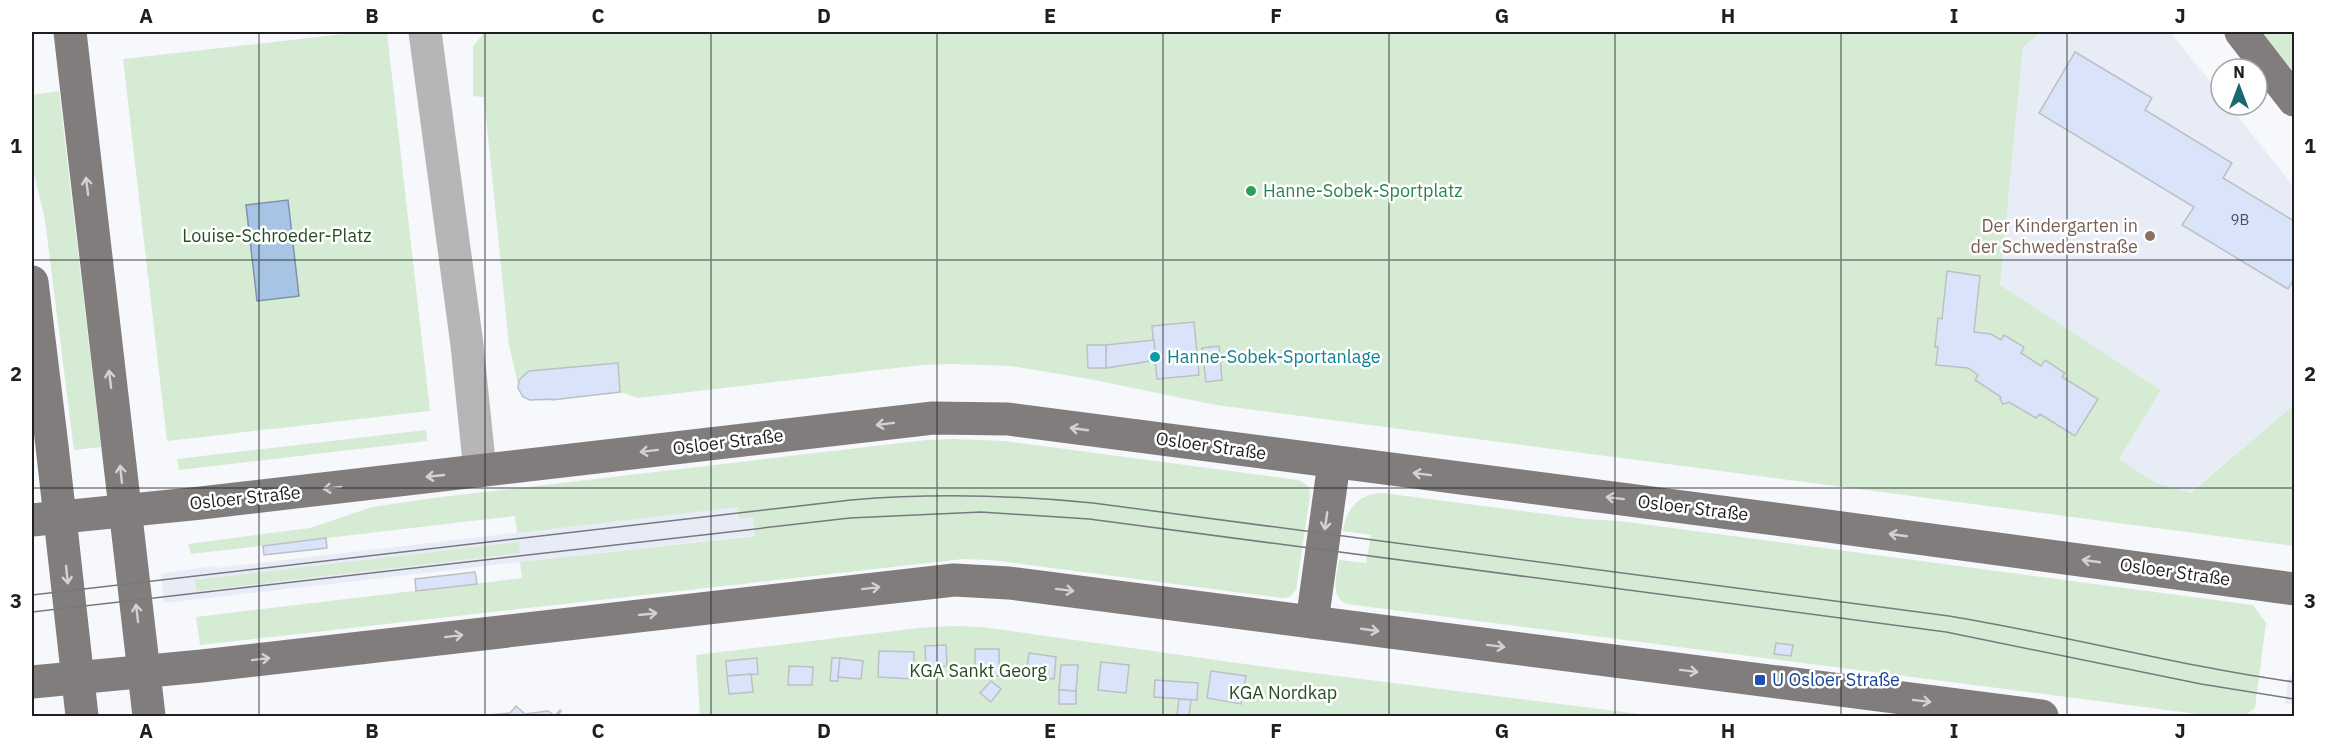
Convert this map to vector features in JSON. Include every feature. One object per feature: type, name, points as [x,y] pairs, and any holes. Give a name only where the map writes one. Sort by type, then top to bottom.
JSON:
[{"type":"main road","points":[[70,32],[149,717]]},
{"type":"main road","points":[[2241,32],[2295,100]]},
{"type":"main road","points":[[32,282],[46,519],[78,677],[82,717]]},
{"type":"main road","name":"Osloer Straße","points":[[46,519],[933,418],[967,417],[1008,419],[1810,523],[2295,589]]},
{"type":"main road","points":[[1312,622],[1334,463]]},
{"type":"main road","points":[[32,682],[954,580],[1009,583],[2042,717]]},
{"type":"street","points":[[425,32],[467,345],[480,471]]},
{"type":"shaded area","name":"Der Kindergarten in der Schwedenstraße","points":[[2044,32],[2170,32],[2209,80],[2209,117],[2239,117],[2294,187],[2294,405],[2189,493],[2156,483],[2119,459],[2161,390],[2000,285],[2023,47]]},
{"type":"shaded area","points":[[829,496],[835,526],[164,603],[161,574]]},
{"type":"shaded area","points":[[2289,675],[2294,676],[2294,705],[2285,704]]},
{"type":"green space","name":"Louise-Schroeder-Platz","points":[[362,32],[387,32],[430,411],[167,441],[123,59]]},
{"type":"green space","name":"Hanne-Sobek-Sportplatz","points":[[485,32],[2037,32],[2040,34],[2023,47],[2000,285],[2161,390],[2119,459],[2156,483],[2190,493],[2294,405],[2294,546],[1216,405],[1089,379],[1011,366],[922,365],[638,398],[620,392],[610,392],[566,399],[527,398],[520,393],[509,345],[484,97],[473,96],[473,46]]},
{"type":"green space","points":[[2262,32],[2290,32],[2294,37],[2294,72]]},
{"type":"green space","points":[[59,91],[101,447],[74,450],[45,220],[32,165],[32,95]]},
{"type":"green space","points":[[426,430],[427,441],[179,470],[177,459]]},
{"type":"green space","points":[[927,440],[1005,441],[1299,480],[1309,487],[1310,496],[1296,590],[1289,597],[1281,598],[991,560],[963,559],[200,645],[196,617],[522,578],[520,562],[755,536],[753,517],[739,519],[738,507],[517,533],[515,516],[191,554],[188,544],[310,528],[372,507],[433,498]]},
{"type":"green space","points":[[1383,493],[1584,519],[1619,521],[2253,605],[2266,623],[2255,708],[2244,716],[2213,716],[1347,604],[1341,601],[1336,591],[1339,560],[1366,563],[1371,535],[1343,531],[1347,515],[1361,499]]},
{"type":"green space","points":[[519,542],[520,553],[196,591],[195,580]]},
{"type":"green space","name":"KGA Sankt Georg","points":[[952,626],[982,627],[1259,666],[1656,716],[700,716],[696,655]]},
{"type":"water","points":[[288,200],[299,296],[257,301],[246,205]]},
{"type":"building","points":[[2075,52],[2152,98],[2145,110],[2232,163],[2223,178],[2294,221],[2294,279],[2288,289],[2182,225],[2194,207],[2039,113]]},
{"type":"building","points":[[1947,271],[1980,276],[1974,332],[1991,334],[2001,340],[2004,335],[2024,347],[2021,353],[2041,366],[2045,360],[2065,373],[2062,377],[2098,399],[2075,436],[2040,414],[2036,418],[2009,402],[2003,404],[2001,397],[1975,380],[1978,375],[1968,368],[1936,365],[1938,318],[1942,319]]},
{"type":"building","points":[[1194,322],[1199,375],[1157,379],[1152,326]]},
{"type":"building","points":[[1154,340],[1156,360],[1106,368],[1106,345]]},
{"type":"building","points":[[1087,345],[1106,345],[1106,368],[1088,368]]},
{"type":"building","points":[[1219,346],[1222,380],[1206,382],[1202,348]]},
{"type":"building","points":[[618,363],[620,392],[552,400],[530,400],[523,397],[518,388],[519,380],[529,371]]},
{"type":"building","points":[[326,538],[327,548],[264,555],[263,546]]},
{"type":"building","points":[[475,572],[477,584],[416,591],[415,579]]},
{"type":"building","points":[[1776,643],[1793,645],[1791,656],[1774,654]]},
{"type":"building","points":[[946,645],[947,666],[926,667],[925,646]]},
{"type":"building","points":[[975,649],[999,649],[999,676],[975,676]]},
{"type":"building","points":[[879,651],[914,652],[913,679],[878,677]]},
{"type":"building","points":[[1029,653],[1056,657],[1054,679],[1026,676]]},
{"type":"building","points":[[757,658],[758,674],[727,676],[726,661]]},
{"type":"building","points":[[832,658],[840,658],[838,681],[830,681]]},
{"type":"building","points":[[840,658],[863,661],[861,679],[838,677]]},
{"type":"building","points":[[1101,662],[1129,665],[1126,693],[1098,690]]},
{"type":"building","points":[[1061,665],[1078,665],[1076,691],[1059,690]]},
{"type":"building","points":[[789,666],[813,667],[812,685],[788,685]]},
{"type":"building","points":[[1211,671],[1246,676],[1241,704],[1207,698]]},
{"type":"building","points":[[751,674],[753,692],[729,694],[727,676]]},
{"type":"building","points":[[1155,680],[1198,683],[1197,700],[1154,697]]},
{"type":"building","points":[[991,681],[1001,689],[991,702],[980,693]]},
{"type":"building","points":[[1059,690],[1076,691],[1076,704],[1059,704]]},
{"type":"building","points":[[1179,699],[1191,700],[1189,716],[1177,716]]},
{"type":"building","points":[[516,706],[525,714],[548,711],[555,716],[479,716],[510,713]]},
{"type":"tram line","points":[[32,595],[851,500],[912,496],[1033,498],[1093,503],[1949,616],[2207,668],[2294,682]]},
{"type":"tram line","points":[[32,612],[850,518],[981,512],[1089,519],[1946,632],[2201,684],[2294,699]]},
{"type":"place","name":"Hanne-Sobek-Sportplatz","points":[[1251,191]]},
{"type":"place","name":"Der Kindergarten in der Schwedenstraße","points":[[2150,236]]},
{"type":"place","name":"Hanne-Sobek-Sportanlage","points":[[1155,357]]},
{"type":"place","name":"U Osloer Straße","points":[[1760,680]]},
{"type":"park label","name":"KGA Nordkap","points":[[1283,693]]}]
